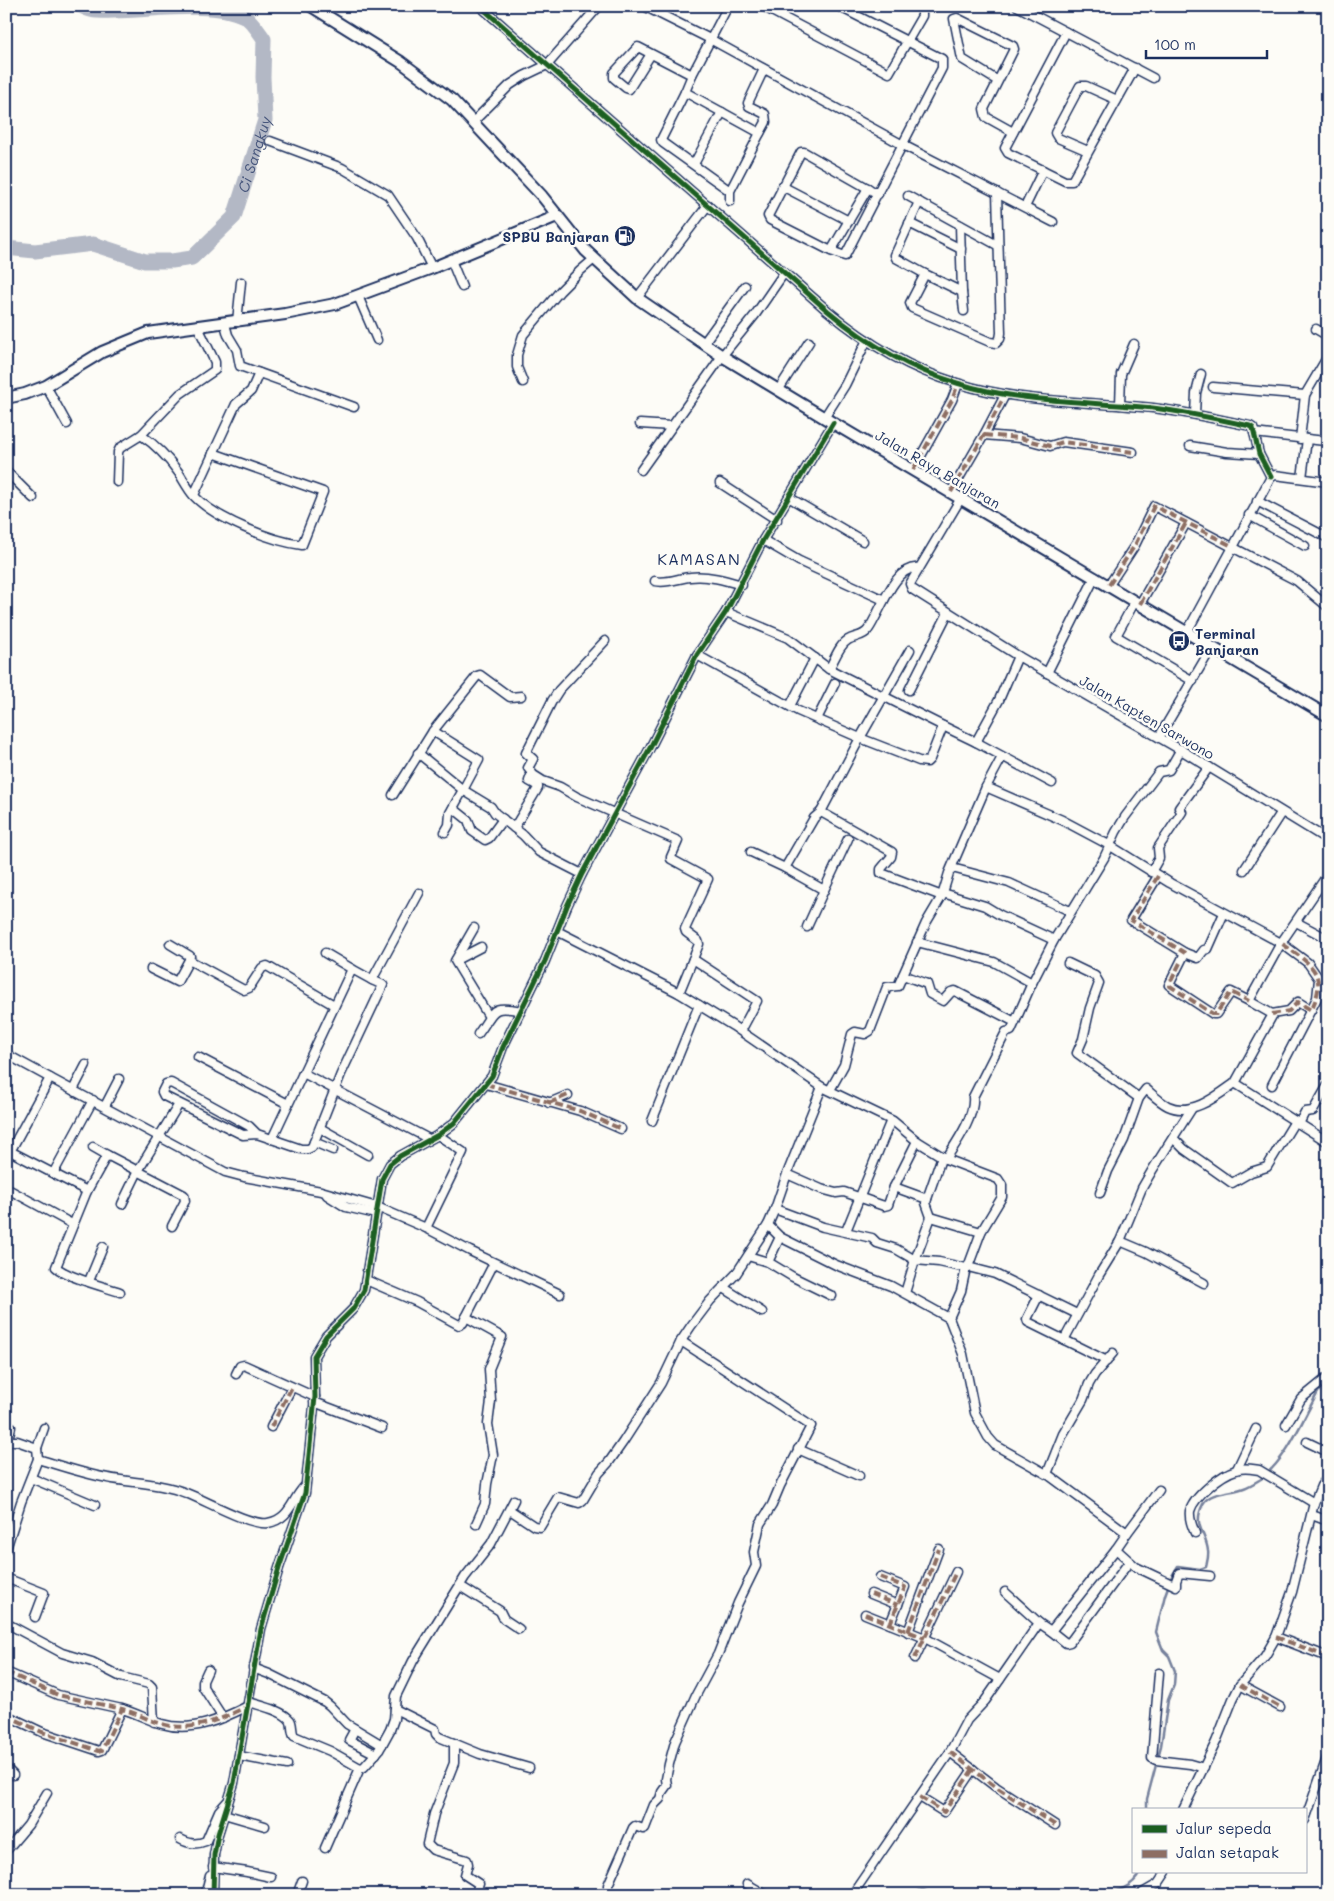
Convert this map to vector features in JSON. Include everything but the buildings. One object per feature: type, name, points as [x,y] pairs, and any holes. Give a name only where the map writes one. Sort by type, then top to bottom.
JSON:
[{"type":"main road","name":"Jalan Raya Banjaran","points":[[314,7],[395,58],[452,100],[542,196],[594,260],[637,298],[722,356],[829,421],[1328,716]]},
{"type":"main road","points":[[6,398],[25,394],[46,386],[102,352],[148,333],[225,324],[324,306],[358,296],[432,268],[557,216]]},
{"type":"street","points":[[480,6],[840,322],[868,340],[910,365],[958,384],[1008,395],[1195,414],[1250,426],[1253,428],[1259,454],[1271,477]]},
{"type":"street","points":[[473,122],[510,86],[524,76],[547,65],[599,6]]},
{"type":"street","points":[[644,6],[903,145],[1053,222]]},
{"type":"street","points":[[728,6],[661,140],[730,191]]},
{"type":"street","points":[[762,6],[886,72],[892,71],[922,16],[920,6]]},
{"type":"street","points":[[838,6],[907,43],[942,59],[943,63],[903,145],[878,194],[846,254],[843,256],[831,251],[768,218],[782,186],[800,154],[804,152],[878,194]]},
{"type":"street","points":[[1017,6],[1153,78]]},
{"type":"street","points":[[998,81],[962,59],[956,38],[954,19],[957,18],[1013,46],[1014,52],[984,109],[984,113],[1013,132]]},
{"type":"street","points":[[1066,32],[1005,148],[1008,153],[1070,183],[1135,68]]},
{"type":"street","points":[[651,54],[629,88],[626,88],[614,78],[614,73],[636,49],[640,48],[692,75]]},
{"type":"street","points":[[730,201],[730,191],[766,122],[764,114],[748,104],[764,69]]},
{"type":"street","points":[[1088,151],[1056,136],[1080,86],[1086,86],[1117,100]]},
{"type":"street","points":[[685,92],[760,133]]},
{"type":"street","points":[[694,164],[722,112]]},
{"type":"street","points":[[270,141],[342,168],[388,196],[417,238],[432,268]]},
{"type":"street","points":[[1025,207],[1043,170]]},
{"type":"street","points":[[782,186],[849,221]]},
{"type":"street","points":[[831,251],[868,188]]},
{"type":"street","points":[[908,196],[997,245]]},
{"type":"street","points":[[926,274],[910,303],[912,308],[990,342],[996,343],[1000,339],[997,245],[1003,196]]},
{"type":"street","points":[[919,202],[895,257],[962,292]]},
{"type":"street","points":[[637,298],[708,205]]},
{"type":"street","points":[[910,223],[961,249]]},
{"type":"street","points":[[960,225],[964,311]]},
{"type":"street","points":[[451,260],[462,287]]},
{"type":"street","points":[[523,382],[517,367],[517,361],[523,335],[560,291],[594,260]]},
{"type":"street","points":[[641,470],[784,272]]},
{"type":"street","points":[[237,322],[241,282]]},
{"type":"street","points":[[704,344],[745,286]]},
{"type":"street","points":[[358,296],[376,340]]},
{"type":"street","points":[[225,324],[237,350],[240,366],[354,407]]},
{"type":"street","points":[[117,482],[118,450],[144,436],[180,394],[215,370],[215,362],[199,327]]},
{"type":"street","points":[[1316,329],[1328,336]]},
{"type":"street","points":[[205,1895],[218,1834],[234,1783],[261,1629],[273,1586],[305,1492],[315,1399],[314,1356],[326,1336],[353,1309],[364,1290],[382,1179],[390,1164],[400,1156],[438,1135],[454,1123],[486,1084],[497,1066],[503,1047],[546,961],[582,874],[616,813],[697,655],[726,612],[763,540],[790,498],[868,340]]},
{"type":"street","points":[[779,390],[808,342]]},
{"type":"street","points":[[1120,405],[1121,374],[1134,344]]},
{"type":"street","points":[[1302,478],[1305,395],[1328,356]]},
{"type":"street","points":[[194,496],[236,404],[252,391],[259,373]]},
{"type":"street","points":[[1195,414],[1196,393],[1200,374]]},
{"type":"street","points":[[913,470],[952,400],[958,384]]},
{"type":"street","points":[[46,386],[67,424]]},
{"type":"street","points":[[1213,387],[1305,395]]},
{"type":"street","points":[[829,669],[844,643],[868,631],[884,600],[904,571],[915,567],[956,495],[1008,395]]},
{"type":"street","points":[[640,424],[671,426]]},
{"type":"street","points":[[1254,432],[1324,441]]},
{"type":"street","points":[[988,435],[1020,438],[1050,446],[1063,442],[1133,452]]},
{"type":"street","points":[[144,436],[166,456],[194,496],[219,513],[262,536],[300,545],[304,543],[323,492],[213,453]]},
{"type":"street","points":[[1190,446],[1227,452],[1259,454]]},
{"type":"street","points":[[6,471],[33,498]]},
{"type":"street","points":[[1187,632],[1271,477],[1275,475],[1328,482]]},
{"type":"street","points":[[720,483],[777,520]]},
{"type":"street","points":[[790,498],[863,542]]},
{"type":"street","points":[[1257,501],[1328,538]]},
{"type":"street","points":[[1109,585],[1135,545],[1154,506],[1298,581],[1328,607]]},
{"type":"street","points":[[1249,515],[1305,546]]},
{"type":"street","points":[[1186,523],[1116,636],[1193,681]]},
{"type":"street","points":[[763,540],[799,561],[884,600]]},
{"type":"street","name":"Jalan Kapten Sarwono","points":[[915,567],[910,584],[911,588],[951,615],[1210,767],[1328,840]]},
{"type":"street","points":[[654,582],[668,582],[690,577],[708,577],[742,584]]},
{"type":"street","points":[[1047,673],[1094,578]]},
{"type":"street","points":[[726,612],[788,638],[829,669],[976,742],[1052,784]]},
{"type":"street","points":[[909,690],[951,615]]},
{"type":"street","points":[[605,641],[559,690],[552,701],[526,753],[533,758],[528,768],[532,774],[543,781],[560,787],[574,796],[676,839],[678,843],[671,857],[672,859],[708,879],[685,930],[699,944],[679,993]]},
{"type":"street","points":[[1159,737],[1212,647]]},
{"type":"street","points":[[785,868],[814,818],[821,812],[910,650]]},
{"type":"street","points":[[697,655],[764,694],[817,719],[860,738],[927,762],[943,726]]},
{"type":"street","points":[[976,742],[999,700],[1018,656]]},
{"type":"street","points":[[790,706],[815,658]]},
{"type":"street","points":[[393,795],[433,731],[477,676],[480,675],[510,697],[520,696]]},
{"type":"street","points":[[817,719],[835,683]]},
{"type":"street","points":[[433,731],[479,760],[449,816],[449,825],[444,832]]},
{"type":"street","points":[[905,1294],[931,1217],[926,1203],[927,1199],[944,1158],[960,1136],[972,1109],[973,1097],[1006,1032],[1011,1031],[1032,983],[1054,940],[1104,858],[1125,817],[1159,772],[1168,770],[1181,750]]},
{"type":"street","points":[[418,753],[464,790],[491,807],[539,852],[582,874]]},
{"type":"street","points":[[510,1510],[540,1528],[558,1497],[577,1502],[583,1500],[599,1473],[624,1442],[661,1383],[681,1340],[710,1301],[736,1274],[748,1256],[768,1225],[787,1174],[826,1089],[844,1064],[853,1032],[865,1034],[870,1031],[887,987],[898,987],[917,942],[943,894],[986,787],[1002,757]]},
{"type":"street","points":[[1210,767],[1180,806],[1179,810],[1182,812],[1157,849],[1159,858],[1155,874],[1131,920],[1198,958],[1204,950],[1208,949],[1224,914]]},
{"type":"street","points":[[514,828],[538,788],[529,781],[532,774]]},
{"type":"street","points":[[986,787],[1043,810],[1109,845],[1224,914],[1281,943],[1308,963],[1319,980],[1317,998],[1272,1085]]},
{"type":"street","points":[[453,808],[468,820],[472,831],[485,840],[489,838],[503,819]]},
{"type":"street","points":[[821,812],[892,852],[891,857],[881,869],[881,873],[985,906],[1054,940]]},
{"type":"street","points":[[1244,870],[1281,812]]},
{"type":"street","points":[[807,927],[848,839]]},
{"type":"street","points":[[751,852],[785,868],[824,890]]},
{"type":"street","points":[[952,868],[1009,883],[1070,911]]},
{"type":"street","points":[[1249,1001],[1281,943],[1328,874]]},
{"type":"street","points":[[372,980],[419,893]]},
{"type":"street","points":[[1296,922],[1328,939]]},
{"type":"street","points":[[455,961],[474,928]]},
{"type":"street","points":[[557,931],[679,993],[741,1031],[826,1089],[891,1120],[917,1141],[944,1158],[998,1179],[1002,1185],[1002,1197],[981,1232],[967,1267],[961,1291],[949,1318]]},
{"type":"street","points":[[917,942],[994,962],[1032,983]]},
{"type":"street","points":[[151,969],[177,982],[190,956],[170,944]]},
{"type":"street","points":[[455,961],[481,947]]},
{"type":"street","points":[[1186,952],[1170,983],[1172,987],[1215,1015],[1231,992],[1272,1014],[1289,1011],[1298,1002],[1311,1010]]},
{"type":"street","points":[[257,1134],[249,1126],[171,1083],[167,1083],[162,1095],[243,1135],[257,1134],[301,1149],[312,1147],[335,1090],[383,985],[352,970],[325,953]]},
{"type":"street","points":[[693,959],[757,1001],[741,1031]]},
{"type":"street","points":[[189,960],[246,990],[262,968],[267,966],[334,1005]]},
{"type":"street","points":[[455,961],[489,1017]]},
{"type":"street","points":[[1068,963],[1095,976],[1099,983],[1090,1008],[1083,1039],[1077,1053],[1139,1098]]},
{"type":"street","points":[[272,1139],[352,970]]},
{"type":"street","points":[[903,975],[927,984],[930,994],[943,1001],[951,992],[955,991],[1015,1022]]},
{"type":"street","points":[[652,1120],[699,1005]]},
{"type":"street","points":[[478,1034],[496,1009],[504,1008],[521,1011]]},
{"type":"street","points":[[1100,1193],[1108,1171],[1124,1140],[1139,1098],[1146,1089],[1168,1106],[1192,1108],[1212,1099],[1235,1083],[1272,1014]]},
{"type":"street","points":[[6,1054],[161,1136],[216,1168],[232,1174],[321,1191],[426,1228],[560,1294]]},
{"type":"street","points":[[198,1058],[288,1104]]},
{"type":"street","points":[[73,1090],[86,1065]]},
{"type":"street","points":[[302,1073],[429,1139]]},
{"type":"street","points":[[6,1159],[9,1150],[50,1078]]},
{"type":"street","points":[[105,1106],[119,1079]]},
{"type":"street","points":[[1235,1083],[1328,1142]]},
{"type":"street","points":[[486,1084],[580,1112],[621,1128]]},
{"type":"street","points":[[1173,1138],[1209,1168],[1234,1183],[1251,1172],[1267,1167],[1305,1112],[1313,1111],[1328,1085]]},
{"type":"street","points":[[549,1103],[568,1095]]},
{"type":"street","points":[[54,1172],[93,1100]]},
{"type":"street","points":[[122,1204],[138,1171],[179,1104]]},
{"type":"street","points":[[1064,1340],[1120,1241],[1142,1188],[1192,1108]]},
{"type":"street","points":[[846,1231],[891,1120]]},
{"type":"street","points":[[320,1128],[368,1155]]},
{"type":"street","points":[[426,1228],[462,1152],[438,1135]]},
{"type":"street","points":[[787,1174],[821,1189],[836,1193],[844,1192],[885,1206],[888,1205],[894,1187],[917,1141]]},
{"type":"street","points":[[314,1142],[333,1150]]},
{"type":"street","points":[[93,1147],[184,1195],[185,1201],[172,1226]]},
{"type":"street","points":[[9,1150],[87,1191]]},
{"type":"street","points":[[107,1155],[87,1191],[56,1265],[60,1270],[120,1292]]},
{"type":"street","points":[[894,1187],[927,1199]]},
{"type":"street","points":[[6,1188],[72,1224]]},
{"type":"street","points":[[775,1209],[823,1228],[846,1231],[872,1238],[877,1243],[896,1249],[915,1260],[939,1262],[995,1274],[1077,1314]]},
{"type":"street","points":[[931,1217],[981,1232]]},
{"type":"street","points":[[768,1225],[780,1237],[836,1265],[905,1294],[949,1318],[964,1354],[975,1412],[988,1437],[995,1445],[1047,1474],[1127,1532]]},
{"type":"street","points":[[768,1262],[780,1237]]},
{"type":"street","points":[[1120,1241],[1204,1283]]},
{"type":"street","points":[[89,1281],[103,1247]]},
{"type":"street","points":[[748,1256],[768,1262],[793,1277],[832,1296]]},
{"type":"street","points":[[366,1280],[417,1302],[459,1325],[463,1323],[494,1263]]},
{"type":"street","points":[[724,1288],[762,1312]]},
{"type":"street","points":[[1039,1295],[1027,1319],[1028,1322],[1107,1361]]},
{"type":"street","points":[[466,1317],[502,1337],[489,1369],[491,1402],[488,1424],[493,1455],[485,1504],[476,1524]]},
{"type":"street","points":[[608,1895],[608,1885],[633,1828],[635,1826],[645,1828],[654,1805],[660,1800],[662,1792],[667,1786],[674,1742],[718,1654],[738,1603],[756,1566],[754,1552],[760,1524],[772,1505],[811,1426],[681,1340]]},
{"type":"street","points":[[1047,1474],[1063,1434],[1089,1384],[1113,1353]]},
{"type":"street","points":[[236,1374],[240,1366],[244,1365],[382,1428]]},
{"type":"street","points":[[1286,1425],[1301,1399],[1328,1377]]},
{"type":"street","points":[[271,1428],[293,1388]]},
{"type":"street","points":[[6,1421],[11,1426],[7,1443],[17,1442],[37,1448]]},
{"type":"street","points":[[6,1549],[8,1538],[38,1459],[37,1448],[44,1428]]},
{"type":"street","points":[[1237,1469],[1256,1429]]},
{"type":"street","points":[[1307,1442],[1328,1452]]},
{"type":"street","points":[[798,1449],[859,1476]]},
{"type":"street","points":[[38,1459],[97,1476],[184,1492],[232,1513],[262,1523],[282,1518],[294,1505],[305,1486]]},
{"type":"street","points":[[1195,1534],[1191,1524],[1190,1513],[1199,1494],[1228,1473],[1237,1469],[1249,1468],[1259,1470],[1314,1503]]},
{"type":"street","points":[[1184,1808],[1216,1742],[1240,1685],[1265,1656],[1276,1637],[1292,1592],[1314,1503],[1321,1486],[1328,1477]]},
{"type":"street","points":[[31,1478],[95,1505]]},
{"type":"street","points":[[1051,1631],[1160,1490]]},
{"type":"street","points":[[325,1848],[360,1768],[364,1767],[376,1754],[390,1730],[396,1696],[409,1669],[460,1586],[491,1544],[514,1500]]},
{"type":"street","points":[[1312,1515],[1328,1522]]},
{"type":"street","points":[[908,1632],[939,1549]]},
{"type":"street","points":[[1116,1549],[1129,1562],[1144,1572],[1176,1586],[1179,1572],[1210,1576]]},
{"type":"street","points":[[1005,1592],[1039,1623],[1066,1643],[1070,1642],[1129,1562]]},
{"type":"street","points":[[915,1658],[956,1572]]},
{"type":"street","points":[[880,1577],[905,1587],[890,1624]]},
{"type":"street","points":[[6,1578],[44,1593],[35,1617]]},
{"type":"street","points":[[460,1586],[500,1611],[504,1619],[519,1629]]},
{"type":"street","points":[[871,1594],[898,1605]]},
{"type":"street","points":[[865,1614],[925,1638],[1000,1679]]},
{"type":"street","points":[[852,1895],[950,1752],[967,1720],[985,1701],[1039,1623]]},
{"type":"street","points":[[6,1624],[62,1653],[92,1662],[121,1678],[150,1684],[152,1687],[154,1722]]},
{"type":"street","points":[[1276,1637],[1328,1657]]},
{"type":"street","points":[[254,1668],[325,1702],[347,1724],[382,1745]]},
{"type":"street","points":[[208,1670],[203,1680],[204,1691],[219,1720]]},
{"type":"street","points":[[6,1672],[58,1695],[122,1709],[154,1722],[178,1726],[219,1720],[249,1704],[277,1711],[291,1722],[294,1736],[330,1751],[360,1768]]},
{"type":"street","points":[[1158,1673],[1152,1756],[1159,1760],[1204,1768]]},
{"type":"street","points":[[1240,1685],[1280,1708]]},
{"type":"street","points":[[6,1715],[42,1732],[100,1751],[122,1709]]},
{"type":"street","points":[[395,1709],[435,1729],[439,1737],[480,1754],[529,1768]]},
{"type":"street","points":[[355,1729],[349,1740],[376,1754]]},
{"type":"street","points":[[454,1743],[454,1763],[434,1814],[427,1844],[433,1850],[467,1860],[468,1864],[465,1875],[479,1884],[475,1895]]},
{"type":"street","points":[[950,1752],[996,1787],[1055,1825]]},
{"type":"street","points":[[1306,1817],[1328,1755]]},
{"type":"street","points":[[239,1756],[286,1765]]},
{"type":"street","points":[[6,1768],[13,1775]]},
{"type":"street","points":[[920,1797],[944,1812],[973,1769]]},
{"type":"street","points":[[6,1851],[28,1825],[47,1794]]},
{"type":"street","points":[[180,1839],[192,1844],[206,1841],[218,1811],[228,1801]]},
{"type":"street","points":[[224,1814],[265,1826]]},
{"type":"street","points":[[213,1864],[271,1878]]},
{"type":"street","points":[[213,1864],[213,1895]]},
{"type":"street","points":[[1139,1895],[1158,1884],[1165,1874]]},
{"type":"street","points":[[297,1895],[302,1880]]},
{"type":"street","points":[[747,1884],[766,1895]]},
{"type":"waterway","name":"Ci Sangkuy","points":[[6,248],[35,251],[93,244],[145,261],[172,261],[192,258],[234,217],[265,120],[264,39],[253,23],[244,16],[216,8],[93,11],[81,6]]},
{"type":"waterway","points":[[1147,1808],[1147,1799],[1161,1746],[1168,1700],[1174,1685],[1175,1671],[1169,1656],[1163,1650],[1156,1632],[1165,1595],[1172,1576],[1178,1566],[1200,1569],[1206,1567],[1208,1557],[1207,1544],[1199,1524],[1203,1504],[1211,1497],[1239,1490],[1261,1479],[1280,1459],[1288,1447],[1321,1387]]},
{"type":"waterway","points":[[1098,1895],[1128,1886],[1139,1874]]},
{"type":"marked path","points":[[913,470],[952,400],[958,384]]},
{"type":"marked path","points":[[951,492],[1005,395]]},
{"type":"marked path","points":[[984,435],[1020,438],[1050,446],[1063,442],[1133,452]]},
{"type":"marked path","points":[[1109,585],[1135,545],[1154,506],[1232,546]]},
{"type":"marked path","points":[[1140,604],[1186,523]]},
{"type":"marked path","points":[[1158,876],[1131,920],[1185,953]]},
{"type":"marked path","points":[[1272,1014],[1289,1011],[1298,1002],[1311,1010],[1318,987],[1314,970],[1308,963],[1281,943]]},
{"type":"marked path","points":[[1180,963],[1170,986],[1213,1014],[1216,1014],[1231,992],[1249,1001]]},
{"type":"marked path","points":[[486,1084],[580,1111],[621,1129]]},
{"type":"marked path","points":[[549,1103],[568,1095]]},
{"type":"marked path","points":[[271,1427],[292,1387]]},
{"type":"marked path","points":[[908,1632],[939,1549]]},
{"type":"marked path","points":[[915,1658],[956,1572]]},
{"type":"marked path","points":[[880,1577],[905,1587],[890,1624]]},
{"type":"marked path","points":[[871,1594],[898,1605]]},
{"type":"marked path","points":[[865,1614],[925,1638]]},
{"type":"marked path","points":[[1276,1637],[1328,1657]]},
{"type":"marked path","points":[[6,1672],[58,1695],[122,1709]]},
{"type":"marked path","points":[[1240,1685],[1280,1707]]},
{"type":"marked path","points":[[6,1715],[42,1732],[99,1751],[102,1750],[122,1709],[162,1724],[184,1727],[196,1726],[217,1720],[248,1706]]},
{"type":"marked path","points":[[950,1752],[996,1787],[1055,1825]]},
{"type":"marked path","points":[[920,1797],[944,1812],[973,1769]]},
{"type":"cycle path","points":[[480,6],[828,311],[873,344],[922,370],[981,390],[1029,398],[1153,408],[1250,426],[1253,428],[1259,454],[1271,477]]},
{"type":"cycle path","points":[[213,1895],[214,1855],[218,1834],[234,1783],[261,1629],[279,1568],[305,1493],[315,1397],[314,1356],[326,1336],[353,1309],[364,1290],[382,1179],[390,1164],[400,1156],[438,1135],[454,1123],[492,1076],[503,1047],[545,961],[582,874],[650,748],[697,655],[726,612],[763,540],[833,423]]},
{"type":"place","name":"SPBU Banjaran","points":[[625,236]]},
{"type":"place","name":"Terminal Banjaran","points":[[1179,641]]},
{"type":"district","name":"KAMASAN","points":[[699,558]]}]
